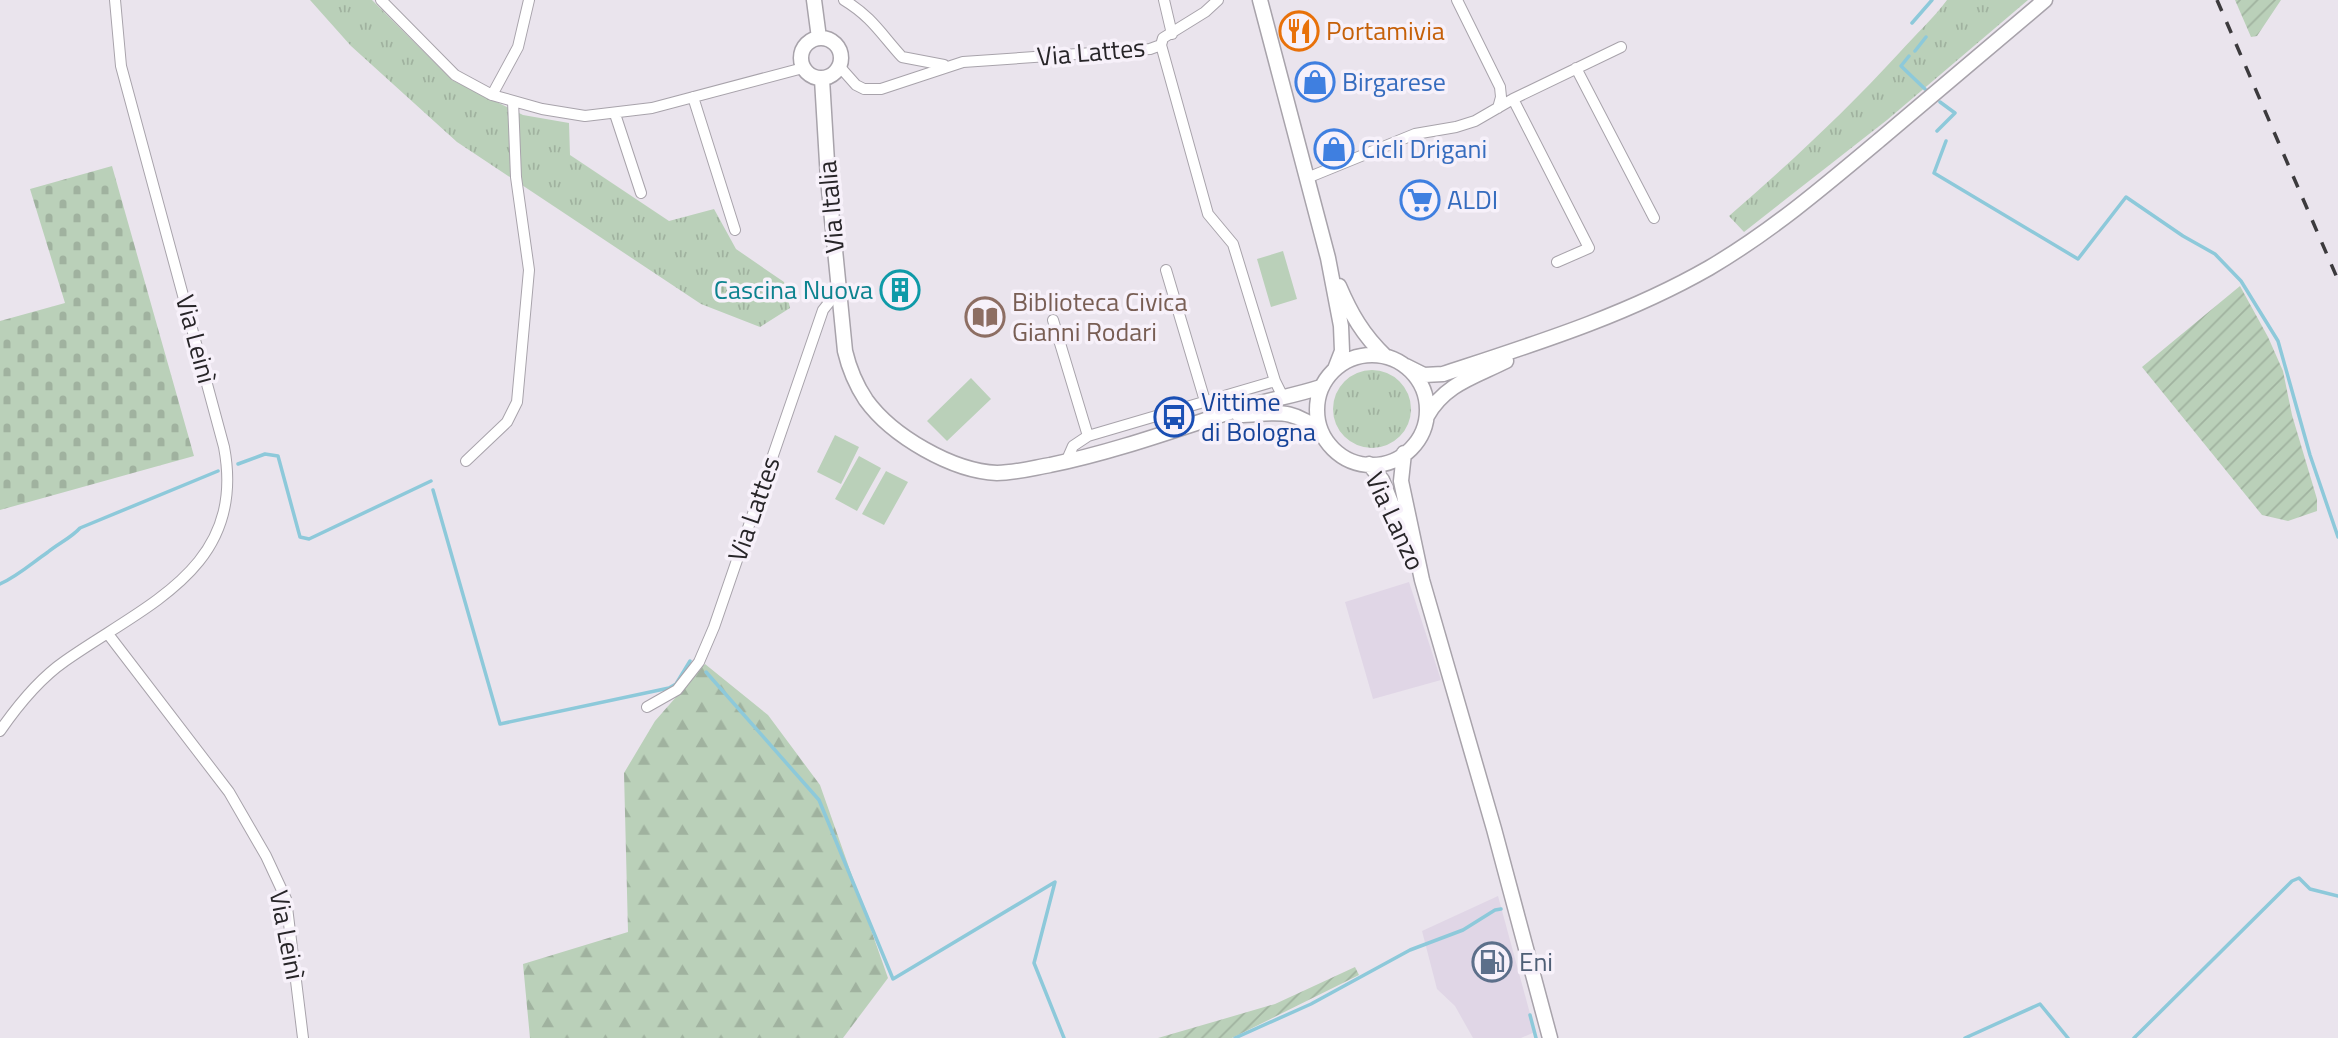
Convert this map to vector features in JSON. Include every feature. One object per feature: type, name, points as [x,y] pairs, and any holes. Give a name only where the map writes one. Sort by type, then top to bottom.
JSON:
[{"type":"main road","points":[[814,0],[819,38]]},
{"type":"main road","points":[[1260,0],[1328,258],[1341,326],[1342,351],[1335,369]]},
{"type":"main road","points":[[1328,258],[1358,326],[1367,339],[1385,356],[1424,375],[1443,374],[1553,338],[1671,288],[1710,267],[1779,221],[1843,171],[2046,0]]},
{"type":"main road","points":[[819,38],[830,40],[839,48],[842,61],[839,67],[832,75],[822,79],[811,76],[801,62],[803,49],[819,38]]},
{"type":"main road","name":"Via Italia","points":[[822,79],[828,179],[845,351],[853,377],[877,413],[936,456],[954,465],[1000,473],[1066,461],[1321,387]]},
{"type":"main road","points":[[1385,356],[1364,355],[1343,362],[1321,387],[1317,411],[1323,435],[1337,453],[1347,459],[1369,464],[1394,460],[1415,443],[1434,403],[1450,389],[1553,338]]},
{"type":"main road","points":[[1406,366],[1423,389],[1426,417]]},
{"type":"main road","name":"Via Italia","points":[[1217,416],[1283,412],[1304,419],[1323,435]]},
{"type":"main road","name":"Via Lanzo","points":[[1404,453],[1401,481],[1422,580]]},
{"type":"main road","name":"Via Lanzo","points":[[1369,464],[1382,480],[1422,580]]},
{"type":"main road","points":[[1422,580],[1494,829],[1550,1038]]},
{"type":"street","name":"Via Leinì","points":[[0,731],[31,690],[63,662],[181,583],[212,542],[221,520],[229,472],[216,411],[121,66],[115,0]]},
{"type":"street","points":[[381,0],[455,75],[492,95],[542,109],[585,116],[615,114],[693,97],[803,68]]},
{"type":"street","points":[[492,95],[518,47],[529,0]]},
{"type":"street","name":"Via Lattes","points":[[844,0],[877,24],[902,57],[948,66]]},
{"type":"street","points":[[1164,0],[1172,34]]},
{"type":"street","name":"Via Lattes","points":[[839,67],[856,85],[864,89],[881,89],[963,62],[1144,50],[1161,45],[1163,38],[1205,12],[1218,0]]},
{"type":"street","points":[[1457,0],[1500,87],[1498,108]]},
{"type":"street","points":[[1161,45],[1208,214],[1233,244],[1275,381],[1283,397]]},
{"type":"street","points":[[1307,178],[1415,134],[1465,125],[1621,47]]},
{"type":"street","points":[[1576,68],[1654,218]]},
{"type":"street","points":[[693,97],[735,230]]},
{"type":"street","points":[[1513,99],[1589,248],[1557,262]]},
{"type":"street","points":[[466,461],[507,422],[517,402],[528,270],[516,177],[513,101]]},
{"type":"street","points":[[615,114],[641,193]]},
{"type":"street","points":[[1166,270],[1205,401]]},
{"type":"street","name":"Via Lattes","points":[[647,707],[677,690],[699,662],[714,627],[823,310],[831,300],[840,297]]},
{"type":"street","points":[[1053,320],[1088,436]]},
{"type":"street","points":[[1066,461],[1073,446],[1088,436],[1275,381]]},
{"type":"street","name":"Via Leinì","points":[[108,634],[229,792],[266,856],[286,900],[303,1038]]},
{"type":"shaded area","points":[[1409,582],[1441,680],[1373,699],[1345,602]]},
{"type":"shaded area","points":[[1498,896],[1535,1032],[1521,1038],[1473,1038],[1455,1006],[1437,989],[1422,931]]},
{"type":"green space","points":[[310,0],[372,0],[452,80],[523,115],[569,123],[570,155],[669,221],[714,209],[736,249],[784,282],[790,308],[760,327],[701,304],[457,142],[351,46]]},
{"type":"green space","points":[[1947,0],[2028,0],[1887,120],[1744,232],[1729,216],[1838,116]]},
{"type":"green space","points":[[2235,0],[2281,0],[2257,36],[2251,37]]},
{"type":"green space","points":[[112,166],[194,456],[0,510],[0,321],[65,303],[30,189]]},
{"type":"green space","points":[[1283,251],[1297,299],[1271,307],[1257,259]]},
{"type":"green space","points":[[2240,286],[2283,371],[2292,415],[2317,499],[2317,511],[2288,521],[2262,515],[2142,367]]},
{"type":"green space","points":[[1364,370],[1380,370],[1394,376],[1405,387],[1411,401],[1411,417],[1405,431],[1394,442],[1380,448],[1364,448],[1350,442],[1339,431],[1333,417],[1333,401],[1339,387],[1350,376]]},
{"type":"green space","points":[[971,378],[991,399],[947,441],[927,421]]},
{"type":"green space","points":[[835,435],[859,447],[841,484],[817,472]]},
{"type":"green space","points":[[859,456],[881,468],[857,511],[835,499]]},
{"type":"green space","points":[[886,471],[908,482],[884,525],[862,514]]},
{"type":"green space","points":[[705,664],[768,715],[820,785],[888,978],[843,1038],[530,1038],[523,964],[628,932],[624,773],[655,721]]},
{"type":"green space","points":[[1355,967],[1359,975],[1232,1038],[1158,1038],[1275,1004]]},
{"type":"waterway","points":[[1912,23],[1932,0]]},
{"type":"waterway","points":[[1915,51],[1926,37]]},
{"type":"waterway","points":[[1909,56],[1901,66],[1925,89]]},
{"type":"waterway","points":[[1937,131],[1955,113],[1940,102]]},
{"type":"waterway","points":[[1946,141],[1934,173],[2078,259],[2126,197],[2183,236],[2215,254],[2241,281],[2278,341],[2310,455],[2338,537]]},
{"type":"waterway","points":[[238,464],[265,454],[278,456],[300,537],[309,539],[431,481]]},
{"type":"waterway","points":[[0,584],[80,528],[218,471]]},
{"type":"waterway","points":[[433,490],[500,724],[669,688],[676,684],[690,661]]},
{"type":"waterway","points":[[706,672],[819,800],[893,979],[1055,882],[1034,963],[1064,1038]]},
{"type":"waterway","points":[[2134,1038],[2292,881],[2299,878],[2310,889],[2338,896]]},
{"type":"waterway","points":[[1235,1038],[1311,1004],[1410,950],[1463,930],[1501,909]]},
{"type":"waterway","points":[[1965,1038],[2040,1004],[2068,1038]]},
{"type":"waterway","points":[[1530,1015],[1536,1038]]},
{"type":"railway","points":[[2217,0],[2338,280]]},
{"type":"place","name":"Portamivia","points":[[1299,31]]},
{"type":"place","name":"Birgarese","points":[[1315,82]]},
{"type":"place","name":"Cicli Drigani","points":[[1334,149]]},
{"type":"place","name":"ALDI","points":[[1420,200]]},
{"type":"place","name":"Cascina Nuova","points":[[900,290]]},
{"type":"place","name":"Biblioteca Civica Gianni Rodari","points":[[985,317]]},
{"type":"place","name":"Vittime di Bologna","points":[[1174,417]]},
{"type":"place","name":"Eni","points":[[1492,962]]}]
